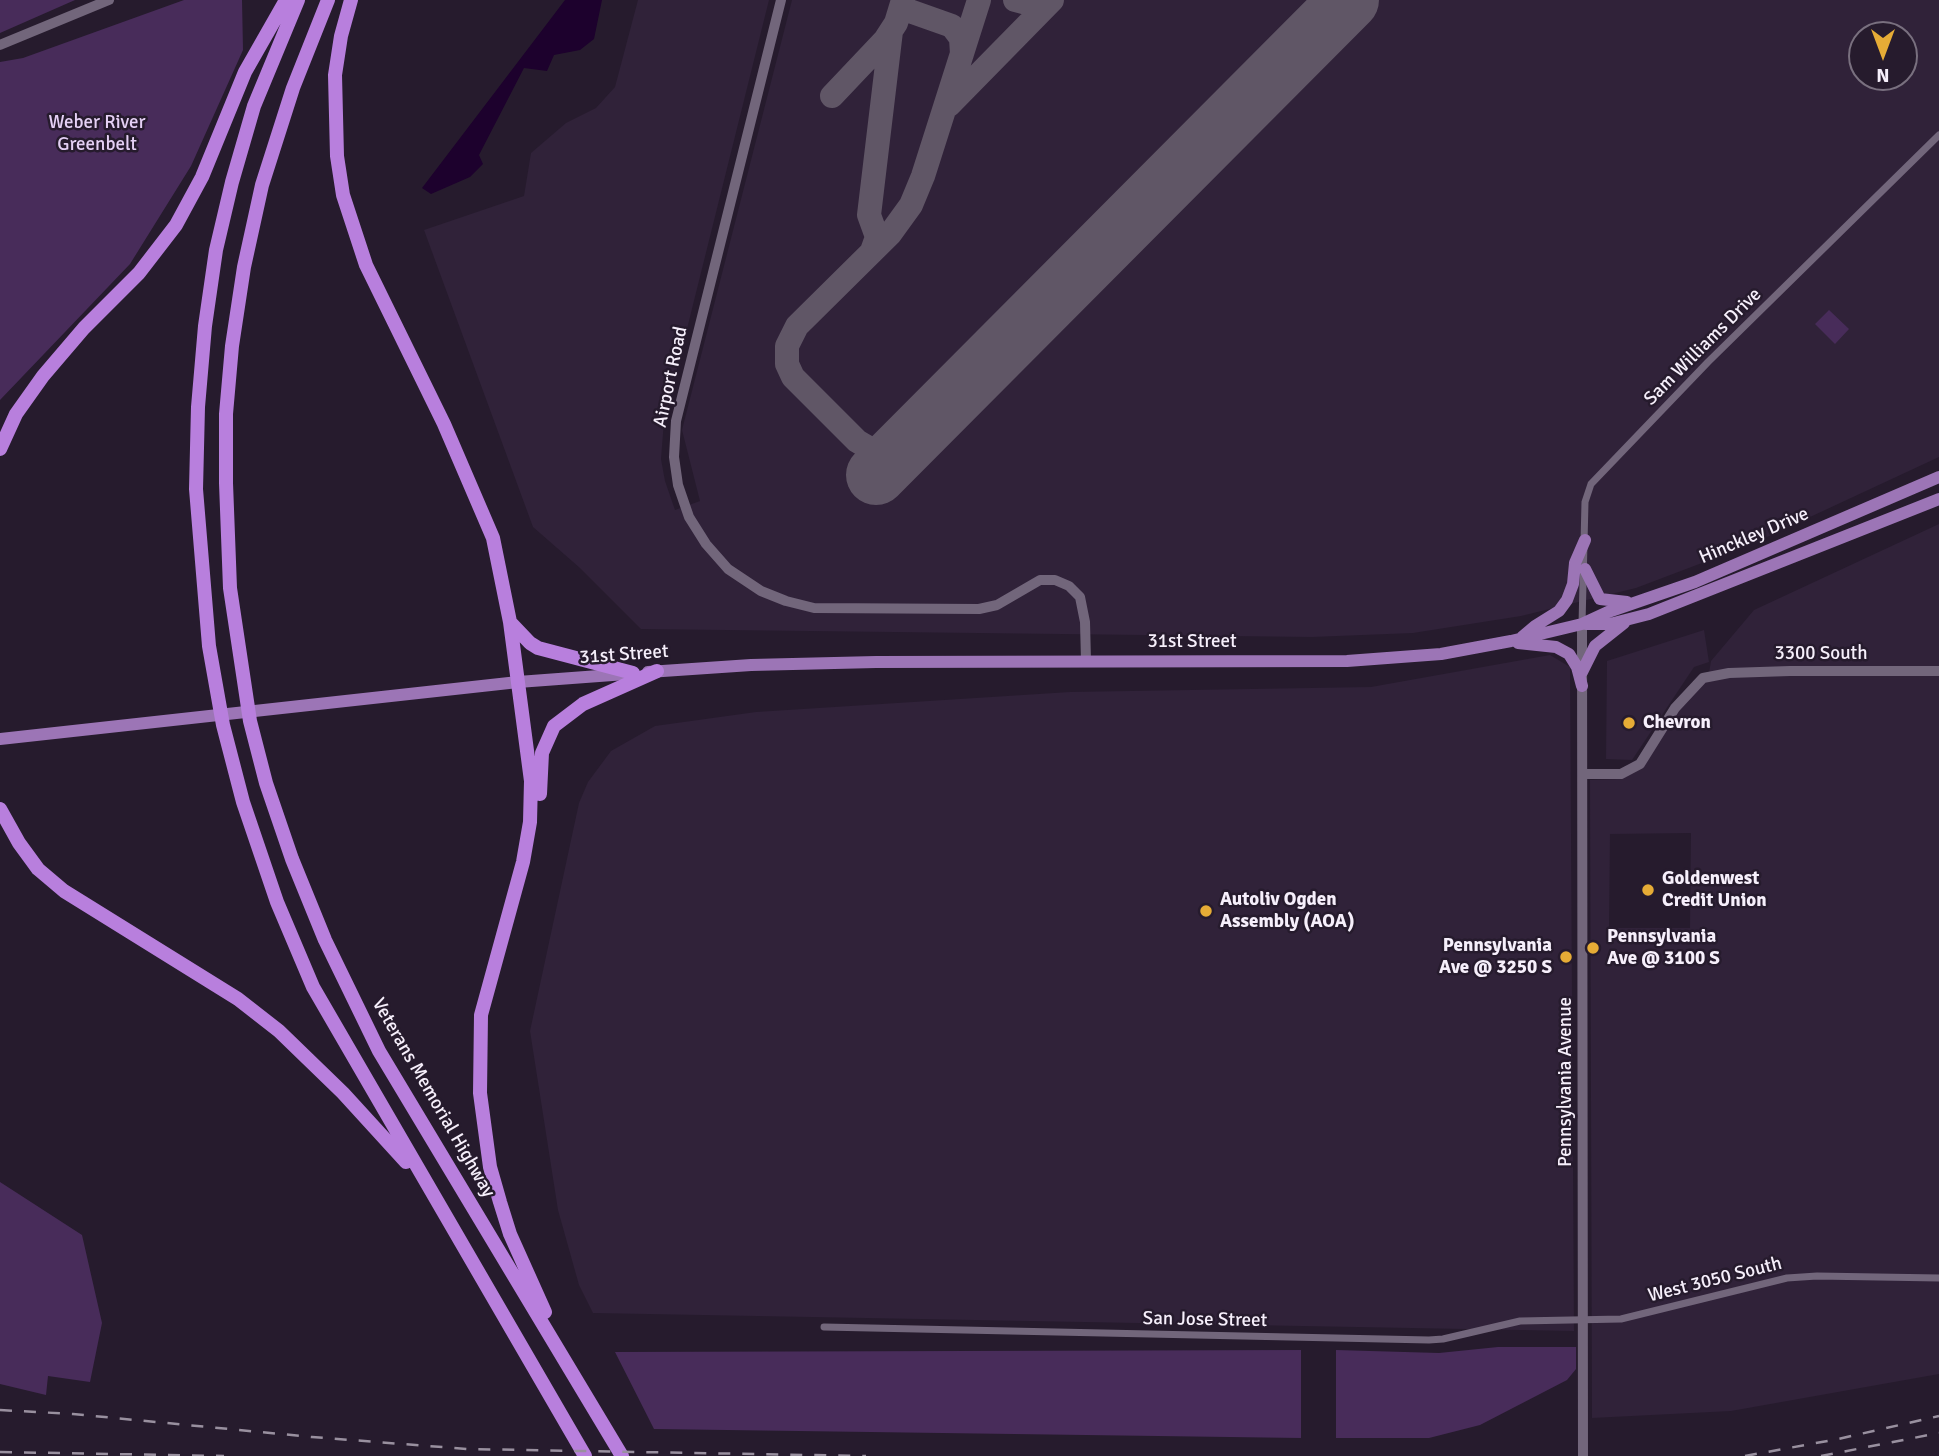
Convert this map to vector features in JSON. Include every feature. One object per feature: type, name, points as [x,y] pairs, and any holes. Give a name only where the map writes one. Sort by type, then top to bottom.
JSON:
[{"type":"highway","points":[[0,449],[16,414],[44,376],[84,328],[139,273],[176,225],[202,177],[245,72],[286,0]]},
{"type":"highway","points":[[298,0],[254,106],[232,182],[216,250],[205,326],[198,407],[196,489],[209,646],[223,724],[243,802],[277,902],[313,987],[585,1456]]},
{"type":"highway","name":"Veterans Memorial Highway","points":[[328,0],[293,88],[262,185],[244,267],[232,346],[226,414],[230,588],[250,721],[266,783],[292,859],[325,940],[379,1051],[622,1456]]},
{"type":"highway","points":[[351,0],[341,36],[335,75],[337,156],[343,195],[366,265],[444,424],[494,538],[510,622],[531,781],[530,822],[523,862],[481,1015],[480,1093],[490,1167],[510,1234],[571,1370]]},
{"type":"highway","points":[[510,622],[538,648],[634,673]]},
{"type":"highway","points":[[523,862],[534,840],[539,809],[542,753],[554,726],[583,704],[657,671]]},
{"type":"highway","points":[[0,808],[19,843],[38,869],[55,884],[96,913],[239,999],[279,1031],[344,1093],[426,1183]]},
{"type":"main road","name":"Hinckley Drive","points":[[1253,661],[1393,659],[1440,654],[1582,624],[1634,602],[1695,582],[1939,477]]},
{"type":"main road","name":"Hinckley Drive","points":[[1582,624],[1610,624],[1628,620],[1744,578],[1939,499]]},
{"type":"main road","points":[[1515,640],[1559,611],[1567,600],[1573,584],[1575,563],[1585,540]]},
{"type":"main road","points":[[1585,569],[1600,599],[1634,602]]},
{"type":"main road","points":[[1582,679],[1595,646],[1628,620]]},
{"type":"main road","points":[[1515,640],[1556,647],[1569,654],[1582,679]]},
{"type":"main road","name":"31st Street","points":[[0,739],[518,682],[751,665],[1253,661]]},
{"type":"street","points":[[0,45],[109,0]]},
{"type":"street","name":"Airport Road","points":[[781,0],[676,421],[674,457],[678,485],[689,517],[706,544],[727,569],[761,591],[814,608],[979,609],[997,605],[1040,580],[1055,580],[1069,586],[1080,597],[1085,622],[1086,661]]},
{"type":"street","name":"Sam Williams Drive","points":[[1582,624],[1585,502],[1591,484],[1709,362],[1939,135]]},
{"type":"street","name":"Pennsylvania Avenue","points":[[1582,624],[1583,1451]]},
{"type":"street","name":"3300 South","points":[[1584,774],[1621,774],[1640,764],[1675,708],[1703,678],[1728,673],[1790,671],[1939,671]]},
{"type":"street","name":"West 3050 South","points":[[1584,1321],[1621,1319],[1787,1278],[1939,1278]]},
{"type":"street","name":"San Jose Street","points":[[824,1327],[1429,1340],[1520,1321],[1584,1321]]},
{"type":"shaded area","points":[[565,0],[602,0],[594,39],[580,50],[554,55],[547,71],[524,68],[479,155],[483,164],[470,177],[431,194],[422,188]]},
{"type":"shaded area","points":[[638,0],[769,0],[664,421],[661,459],[675,510],[700,501],[682,430],[792,0],[1939,0],[1939,457],[1752,544],[1636,588],[1521,616],[1413,633],[1312,637],[641,629],[580,568],[533,527],[424,230],[524,196],[531,153],[566,123],[596,108],[615,87]]},
{"type":"shaded area","points":[[1939,524],[1939,1374],[1731,1411],[1592,1418],[1590,780],[1620,779],[1643,768],[1692,688],[1708,679],[1711,661],[1754,610]],"holes":[[[1691,833],[1690,928],[1609,928],[1610,834]]]},
{"type":"shaded area","points":[[1704,630],[1709,662],[1694,667],[1632,760],[1606,759],[1607,661]]},
{"type":"shaded area","points":[[1550,655],[1570,667],[1574,1331],[593,1313],[579,1285],[558,1210],[530,1031],[579,803],[588,782],[611,751],[655,726],[756,712],[1070,692],[1371,687]]},
{"type":"green space","points":[[0,0],[75,0],[0,33]]},
{"type":"green space","name":"Weber River Greenbelt","points":[[184,0],[242,0],[243,50],[191,166],[130,264],[0,400],[0,62],[23,58]]},
{"type":"green space","points":[[1829,310],[1849,329],[1835,344],[1815,324]]},
{"type":"green space","points":[[0,1182],[82,1235],[102,1323],[90,1382],[48,1376],[46,1395],[0,1384]]},
{"type":"green space","points":[[1498,1347],[1576,1347],[1576,1369],[1567,1380],[1480,1425],[1429,1438],[1336,1438],[1336,1350],[1439,1353]]},
{"type":"green space","points":[[1301,1350],[1301,1438],[654,1429],[615,1352]]},
{"type":"taxiway","points":[[832,96],[885,40],[896,23],[903,0]]},
{"type":"taxiway","points":[[913,438],[898,447],[885,450],[869,448],[857,441],[793,377],[787,364],[787,346],[797,326],[890,234],[911,205],[923,176],[979,0]]},
{"type":"taxiway","points":[[1015,0],[1030,4],[1049,0]]},
{"type":"taxiway","points":[[949,105],[1052,0]]},
{"type":"taxiway","points":[[901,8],[952,26],[961,38],[962,54]]},
{"type":"taxiway","points":[[872,251],[877,237],[869,215],[891,31]]},
{"type":"runway","points":[[876,475],[1349,0]]},
{"type":"railway","points":[[0,1410],[467,1449],[866,1456]]},
{"type":"railway","points":[[1745,1456],[1838,1439],[1939,1416]]},
{"type":"railway","points":[[1821,1456],[1939,1433]]},
{"type":"railway","points":[[0,1452],[224,1456]]},
{"type":"place","name":"Chevron","points":[[1629,723]]},
{"type":"place","name":"Goldenwest Credit Union","points":[[1648,890]]},
{"type":"place","name":"Autoliv Ogden Assembly (AOA)","points":[[1206,911]]},
{"type":"place","name":"Pennsylvania Ave @ 3100 S","points":[[1593,948]]},
{"type":"place","name":"Pennsylvania Ave @ 3250 S","points":[[1566,957]]}]
